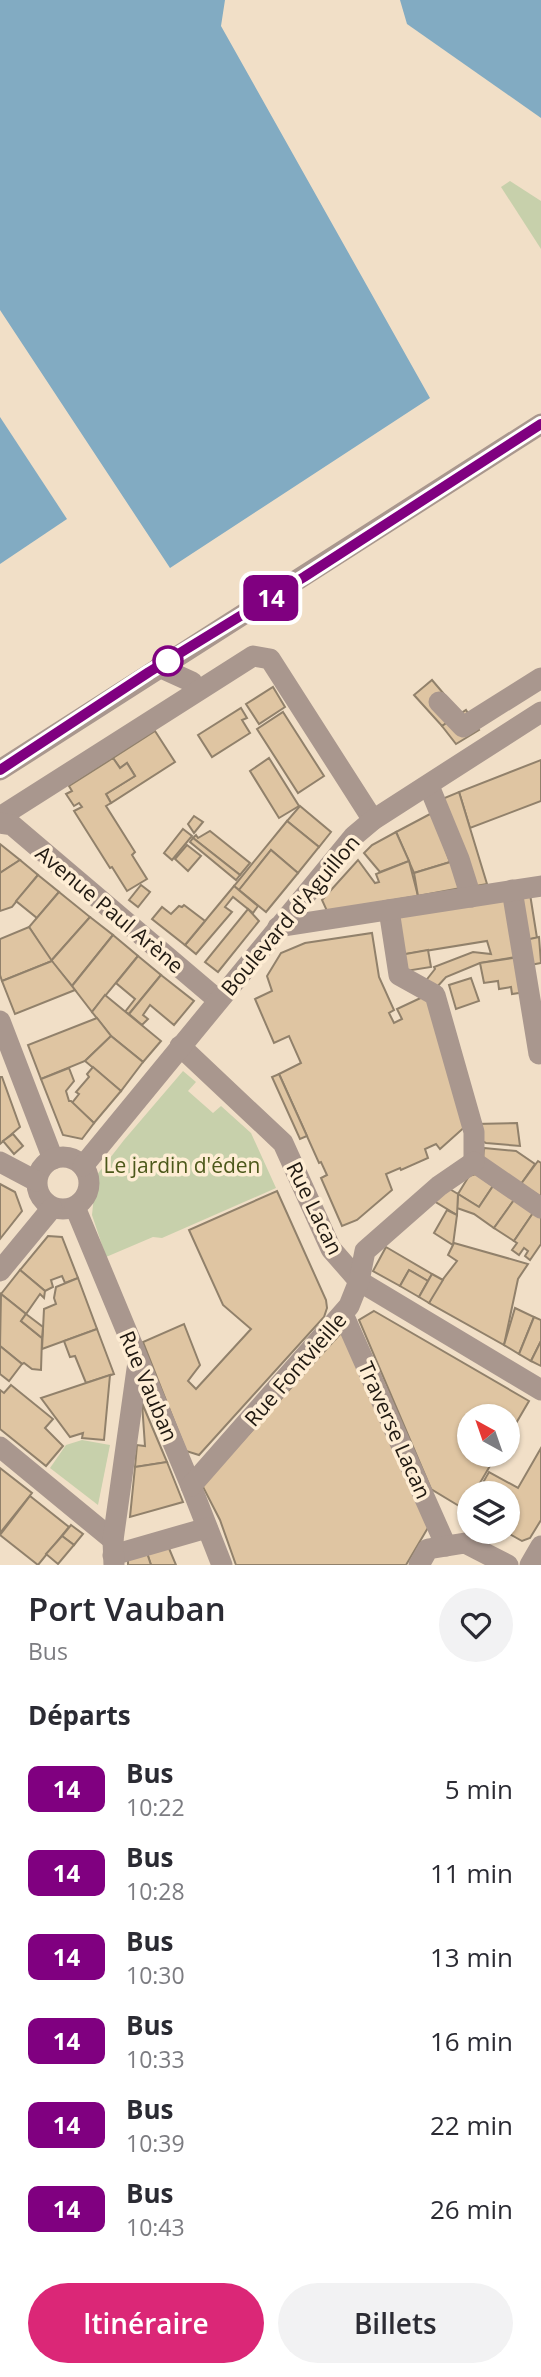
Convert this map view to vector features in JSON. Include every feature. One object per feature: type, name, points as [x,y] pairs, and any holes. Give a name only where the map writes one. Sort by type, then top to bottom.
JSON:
[{"type":"street","points":[[0,770],[541,424]]},
{"type":"street","points":[[0,817],[253,656],[270,659],[373,820]]},
{"type":"street","points":[[159,667],[192,682]]},
{"type":"street","points":[[439,702],[463,727],[541,678]]},
{"type":"street","name":"Boulevard d'Aguillon","points":[[82,1166],[354,836],[373,820],[541,712]]},
{"type":"street","points":[[429,786],[459,859],[471,897]]},
{"type":"street","name":"Avenue Paul Arène","points":[[0,822],[12,825],[218,1000]]},
{"type":"street","points":[[278,927],[541,886]]},
{"type":"street","points":[[512,890],[539,1054]]},
{"type":"street","points":[[389,910],[400,975],[435,995],[474,1132],[474,1162],[541,1208]]},
{"type":"street","points":[[0,1021],[53,1159]]},
{"type":"street","name":"Rue Lacan","points":[[180,1046],[283,1143],[331,1250],[359,1281],[541,1390]]},
{"type":"street","points":[[68,1157],[82,1166],[89,1182],[82,1202],[62,1210],[52,1208],[41,1198],[36,1181],[39,1171],[53,1159],[68,1157]]},
{"type":"street","points":[[0,1162],[36,1181]]},
{"type":"street","name":"Rue Fontvieille","points":[[191,1486],[349,1306],[359,1281],[365,1251],[439,1186],[474,1162]]},
{"type":"street","name":"Rue Vauban","points":[[75,1207],[222,1565]]},
{"type":"street","points":[[0,1271],[52,1208]]},
{"type":"street","name":"Traverse Lacan","points":[[343,1314],[446,1546]]},
{"type":"street","points":[[113,1553],[138,1361]]},
{"type":"street","points":[[0,1447],[113,1553]]},
{"type":"street","points":[[113,1553],[207,1528]]},
{"type":"street","points":[[419,1565],[428,1549],[465,1543],[508,1565]]},
{"type":"street","points":[[530,1565],[541,1546]]},
{"type":"green space","points":[[510,181],[541,201],[541,249],[501,187]]},
{"type":"green space","name":"Le jardin d'éden","points":[[183,1071],[196,1082],[188,1091],[213,1113],[221,1106],[251,1133],[276,1188],[162,1238],[153,1237],[106,1257],[92,1215],[96,1176]]},
{"type":"green space","points":[[82,1440],[110,1445],[98,1505],[50,1468],[66,1445]]},
{"type":"water","points":[[0,0],[225,0],[221,26],[430,398],[170,568],[0,310]]},
{"type":"water","points":[[400,0],[541,0],[541,118],[407,24]]},
{"type":"water","points":[[0,417],[67,519],[0,564]]},
{"type":"building","points":[[432,680],[461,714],[442,726],[414,695]]},
{"type":"building","points":[[273,687],[285,707],[259,724],[246,704]]},
{"type":"building","points":[[241,708],[247,718],[242,720],[250,733],[212,757],[198,735]]},
{"type":"building","points":[[466,710],[479,730],[456,744],[442,726]]},
{"type":"building","points":[[283,712],[324,776],[298,793],[257,729]]},
{"type":"building","points":[[155,731],[175,762],[111,803],[106,794],[135,776],[127,763],[120,768],[113,758]]},
{"type":"building","points":[[113,758],[120,768],[127,763],[135,776],[106,794],[111,803],[106,806],[135,852],[132,855],[147,879],[127,891],[74,811],[82,807],[79,803],[74,806],[66,794],[72,791],[69,786]]},
{"type":"building","points":[[269,758],[299,806],[279,818],[250,771]]},
{"type":"building","points":[[541,760],[541,801],[470,828],[459,792]]},
{"type":"building","points":[[459,792],[487,884],[470,887],[442,799]]},
{"type":"building","points":[[300,806],[331,832],[319,847],[287,821]]},
{"type":"building","points":[[432,813],[450,862],[414,873],[396,832]]},
{"type":"building","points":[[194,816],[203,822],[194,833],[188,824]]},
{"type":"building","points":[[287,821],[319,847],[298,873],[271,850],[239,890],[234,886]]},
{"type":"building","points":[[183,829],[192,836],[172,860],[164,853]]},
{"type":"building","points":[[210,831],[250,863],[240,875],[193,838]]},
{"type":"building","points":[[396,832],[409,861],[380,872],[364,853],[372,845]]},
{"type":"building","points":[[193,838],[240,875],[236,880],[190,842]]},
{"type":"building","points":[[0,844],[20,860],[0,873]]},
{"type":"building","points":[[187,845],[201,856],[188,871],[175,859]]},
{"type":"building","points":[[271,850],[298,873],[266,912],[239,890]]},
{"type":"building","points":[[20,860],[38,875],[12,907],[0,911],[0,873]]},
{"type":"building","points":[[358,860],[375,883],[379,882],[376,874],[409,861],[418,896],[327,911],[322,900]]},
{"type":"building","points":[[457,860],[466,887],[418,896],[414,873]]},
{"type":"building","points":[[38,875],[59,892],[37,918],[16,901]]},
{"type":"building","points":[[141,885],[150,892],[138,907],[129,900]]},
{"type":"building","points":[[234,886],[258,906],[253,913],[233,897],[225,907],[232,912],[196,954],[185,945]]},
{"type":"building","points":[[59,892],[90,917],[51,961],[29,927]]},
{"type":"building","points":[[530,894],[537,938],[525,940],[521,895]]},
{"type":"building","points":[[508,897],[522,956],[480,963],[446,977],[436,988],[424,983],[434,967],[473,952],[491,954],[487,941],[400,955],[394,914]]},
{"type":"building","points":[[184,905],[205,921],[185,945],[152,919],[162,907],[171,914]]},
{"type":"building","points":[[248,909],[259,921],[218,972],[205,962]]},
{"type":"building","points":[[90,917],[113,935],[72,986],[51,961]]},
{"type":"building","points":[[29,927],[52,961],[2,981],[0,939]]},
{"type":"building","points":[[372,933],[379,977],[394,1010],[389,1013],[394,1023],[402,1019],[397,1009],[427,995],[468,1124],[440,1149],[436,1144],[425,1149],[428,1158],[386,1174],[392,1190],[357,1220],[342,1226],[321,1178],[327,1175],[279,1074],[301,1063],[289,1036],[274,1043],[255,999],[272,991],[267,976],[281,953],[305,943]]},
{"type":"building","points":[[113,935],[138,956],[92,1012],[72,986]]},
{"type":"building","points":[[539,937],[541,963],[530,965],[525,940]]},
{"type":"building","points":[[428,950],[431,967],[406,971],[400,955]]},
{"type":"building","points":[[138,956],[161,975],[129,1014],[125,1012],[135,999],[116,983]]},
{"type":"building","points":[[520,957],[526,992],[512,994],[511,987],[499,989],[498,981],[484,983],[480,963]]},
{"type":"building","points":[[52,961],[75,990],[15,1014],[2,981]]},
{"type":"building","points":[[161,975],[194,1001],[174,1025],[150,1005],[143,1015],[148,1019],[142,1025],[129,1014]]},
{"type":"building","points":[[471,978],[479,1001],[456,1009],[449,985]]},
{"type":"building","points":[[105,995],[161,1041],[143,1062],[111,1036],[92,1012]]},
{"type":"building","points":[[97,1018],[111,1036],[85,1061],[41,1079],[28,1045]]},
{"type":"building","points":[[111,1036],[143,1062],[121,1091],[85,1061]]},
{"type":"building","points":[[93,1067],[121,1091],[94,1123],[72,1103]]},
{"type":"building","points":[[69,1068],[74,1081],[66,1091],[69,1101],[94,1123],[82,1139],[63,1135],[41,1079]]},
{"type":"building","points":[[279,1074],[307,1136],[300,1139],[272,1077]]},
{"type":"building","points":[[0,1077],[20,1127],[0,1144]]},
{"type":"building","points":[[517,1123],[520,1146],[479,1140],[475,1124]]},
{"type":"building","points":[[13,1134],[23,1146],[14,1154],[3,1141]]},
{"type":"building","points":[[484,1148],[516,1151],[535,1164],[521,1184],[483,1158]]},
{"type":"building","points":[[538,1161],[541,1163],[541,1197],[521,1184]]},
{"type":"building","points":[[476,1174],[493,1186],[479,1207],[458,1194],[469,1176]]},
{"type":"building","points":[[0,1184],[15,1192],[22,1211],[0,1239]]},
{"type":"building","points":[[493,1186],[514,1200],[494,1228],[474,1214],[457,1208],[458,1194],[479,1207]]},
{"type":"building","points":[[448,1188],[458,1194],[457,1215],[434,1201]]},
{"type":"building","points":[[277,1191],[326,1300],[324,1317],[199,1455],[186,1451],[143,1342],[184,1324],[200,1365],[188,1381],[196,1389],[251,1329],[223,1305],[189,1230]]},
{"type":"building","points":[[514,1200],[533,1213],[514,1241],[494,1228]]},
{"type":"building","points":[[447,1210],[457,1215],[453,1245],[434,1233]]},
{"type":"building","points":[[533,1213],[541,1218],[541,1244],[530,1260],[525,1256],[528,1251],[524,1248],[519,1255],[512,1250],[517,1243],[514,1241]]},
{"type":"building","points":[[48,1236],[62,1237],[78,1278],[65,1283],[62,1276],[51,1280],[53,1287],[45,1291],[20,1270]]},
{"type":"building","points":[[454,1243],[528,1264],[518,1279],[504,1345],[429,1303],[437,1287],[457,1261],[448,1255]]},
{"type":"building","points":[[386,1247],[432,1274],[428,1281],[409,1270],[400,1286],[373,1271]]},
{"type":"building","points":[[20,1270],[45,1291],[44,1298],[40,1294],[26,1314],[1,1294]]},
{"type":"building","points":[[409,1270],[428,1281],[419,1297],[400,1286]]},
{"type":"building","points":[[432,1274],[443,1280],[429,1303],[419,1297]]},
{"type":"building","points":[[78,1278],[97,1329],[42,1349],[44,1309],[56,1304],[56,1287]]},
{"type":"building","points":[[1,1294],[26,1314],[21,1321],[42,1338],[41,1370],[22,1364],[0,1346]]},
{"type":"building","points":[[515,1308],[534,1317],[519,1354],[504,1345]]},
{"type":"building","points":[[374,1311],[529,1401],[520,1416],[520,1404],[457,1404],[457,1467],[489,1467],[481,1481],[457,1481],[457,1505],[431,1489],[359,1320]]},
{"type":"building","points":[[26,1314],[43,1327],[42,1338],[21,1321]]},
{"type":"building","points":[[534,1317],[541,1320],[541,1341],[531,1361],[519,1354]]},
{"type":"building","points":[[97,1329],[114,1374],[86,1383],[75,1356],[70,1357],[64,1341]]},
{"type":"building","points":[[342,1332],[429,1526],[406,1565],[236,1565],[220,1520],[202,1485]]},
{"type":"building","points":[[541,1341],[541,1366],[531,1361]]},
{"type":"building","points":[[0,1346],[22,1364],[9,1381],[0,1374]]},
{"type":"building","points":[[110,1375],[104,1440],[82,1438],[83,1433],[70,1437],[41,1398]]},
{"type":"building","points":[[11,1385],[53,1419],[45,1428],[63,1446],[46,1466],[0,1429],[0,1390],[4,1393]]},
{"type":"building","points":[[142,1403],[167,1462],[135,1467],[137,1445],[145,1446]]},
{"type":"building","points":[[541,1448],[541,1520],[530,1538],[522,1541],[520,1540],[520,1485]]},
{"type":"building","points":[[167,1462],[183,1502],[130,1517],[135,1467]]},
{"type":"building","points":[[0,1468],[32,1493],[0,1533]]},
{"type":"building","points":[[489,1472],[505,1481],[484,1481]]},
{"type":"building","points":[[30,1496],[69,1527],[38,1565],[0,1535]]},
{"type":"building","points":[[71,1525],[83,1534],[74,1545],[62,1536]]},
{"type":"building","points":[[62,1536],[74,1545],[58,1564],[46,1554]]},
{"type":"building","points":[[168,1546],[176,1565],[151,1565],[147,1553]]},
{"type":"building","points":[[147,1553],[151,1565],[128,1565],[128,1558]]},
{"type":"bus line","name":"14","points":[[0,770],[149,672],[304,577],[541,424]]}]
